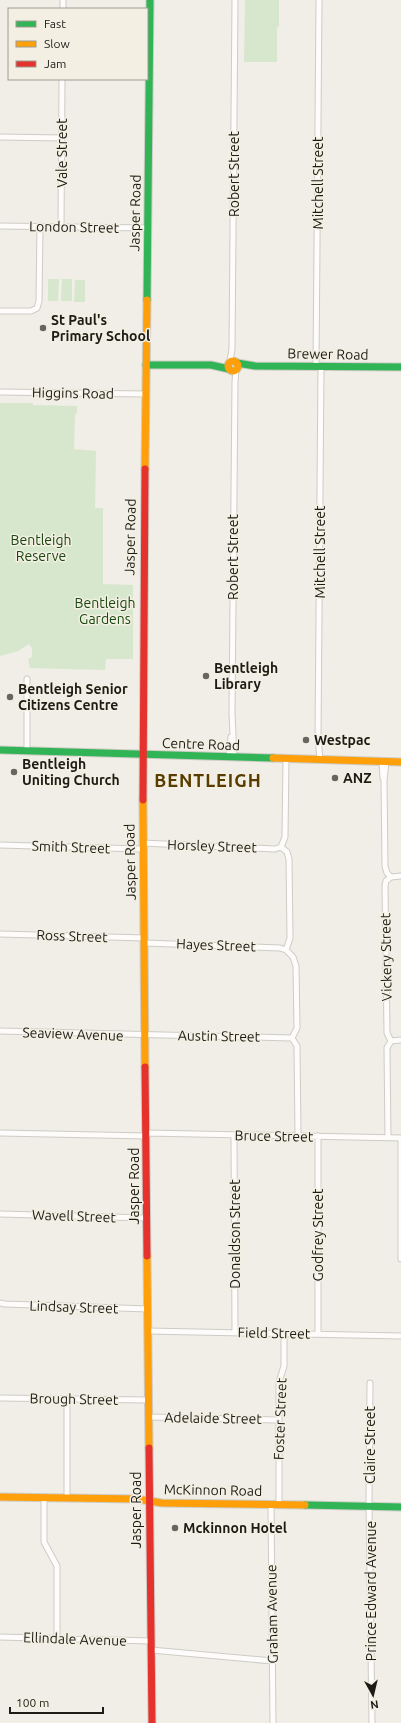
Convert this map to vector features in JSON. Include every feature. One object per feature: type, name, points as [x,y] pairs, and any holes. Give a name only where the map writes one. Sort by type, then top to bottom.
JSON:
[{"type":"main road","name":"Jasper Road","points":[[150,0],[145,394],[142,846],[145,940],[152,1723]]},
{"type":"main road","name":"Brewer Road","points":[[146,365],[401,367]]},
{"type":"main road","name":"Centre Road","points":[[0,750],[401,762]]},
{"type":"main road","name":"McKinnon Road","points":[[0,1497],[137,1499],[149,1502],[401,1507]]},
{"type":"street","name":"Robert Street","points":[[231,758],[235,0]]},
{"type":"street","name":"Mitchell Street","points":[[318,760],[319,0]]},
{"type":"street","name":"Vale Street","points":[[61,227],[62,80]]},
{"type":"street","points":[[0,137],[62,138]]},
{"type":"street","name":"London Street","points":[[0,226],[148,228]]},
{"type":"street","points":[[0,312],[30,312],[37,308],[39,301],[40,226]]},
{"type":"street","name":"Higgins Road","points":[[0,392],[145,394]]},
{"type":"street","points":[[27,679],[27,751]]},
{"type":"street","points":[[286,759],[285,837],[281,847],[288,854],[290,859],[290,938],[286,950],[293,957],[296,966],[297,1028],[292,1038],[297,1046],[298,1136]]},
{"type":"street","points":[[384,762],[385,866],[387,873],[391,877],[401,876]]},
{"type":"street","name":"Smith Street","points":[[0,844],[142,846]]},
{"type":"street","name":"Horsley Street","points":[[142,846],[275,849],[281,847]]},
{"type":"street","name":"Vickery Street","points":[[388,1137],[387,1048],[391,1041],[388,1033],[385,886],[386,881],[391,877]]},
{"type":"street","name":"Ross Street","points":[[0,934],[145,940]]},
{"type":"street","name":"Hayes Street","points":[[145,940],[280,948],[286,950]]},
{"type":"street","name":"Seaview Avenue","points":[[0,1032],[146,1036]]},
{"type":"street","name":"Austin Street","points":[[146,1036],[292,1038]]},
{"type":"street","points":[[391,1041],[401,1040]]},
{"type":"street","name":"Bruce Street","points":[[0,1133],[401,1138]]},
{"type":"street","name":"Donaldson Street","points":[[234,1135],[235,1332]]},
{"type":"street","name":"Godfrey Street","points":[[318,1136],[318,1334]]},
{"type":"street","points":[[401,1138],[401,1259]]},
{"type":"street","name":"Wavell Street","points":[[0,1214],[147,1218]]},
{"type":"street","name":"Lindsay Street","points":[[0,1303],[148,1309]]},
{"type":"street","name":"Field Street","points":[[148,1331],[401,1336]]},
{"type":"street","name":"Foster Street","points":[[278,1505],[279,1382],[284,1366],[284,1334]]},
{"type":"street","name":"Claire Street","points":[[370,1383],[370,1507]]},
{"type":"street","name":"Brough Street","points":[[0,1398],[148,1400]]},
{"type":"street","points":[[67,1398],[67,1498]]},
{"type":"street","name":"Adelaide Street","points":[[149,1417],[278,1420]]},
{"type":"street","points":[[44,1497],[44,1542],[57,1566],[57,1638]]},
{"type":"street","name":"Graham Avenue","points":[[270,1505],[273,1723]]},
{"type":"street","name":"Prince Edward Avenue","points":[[370,1507],[372,1723]]},
{"type":"street","name":"Ellindale Avenue","points":[[0,1637],[151,1641]]},
{"type":"street","points":[[151,1650],[272,1661]]},
{"type":"green space","points":[[245,0],[279,0],[277,62],[244,62]]},
{"type":"green space","points":[[48,279],[59,279],[58,301],[48,301]]},
{"type":"green space","points":[[62,279],[72,279],[72,301],[61,301]]},
{"type":"green space","points":[[75,280],[85,280],[85,302],[74,302]]},
{"type":"green space","points":[[0,403],[33,403],[33,405],[77,406],[77,413],[75,414],[74,449],[96,451],[95,508],[103,508],[103,584],[133,585],[133,659],[106,659],[105,670],[30,668],[28,659],[32,657],[32,648],[29,644],[18,651],[0,656]]},
{"type":"traffic: fast","points":[[147,300],[150,0]]},
{"type":"traffic: fast","points":[[237,363],[255,366],[401,367]]},
{"type":"traffic: fast","points":[[146,365],[211,365],[229,369]]},
{"type":"traffic: fast","points":[[0,750],[273,758]]},
{"type":"traffic: fast","points":[[305,1505],[401,1507]]},
{"type":"traffic: slow","points":[[145,469],[147,300]]},
{"type":"traffic: slow","points":[[231,361],[235,361],[237,362],[238,366],[237,370],[231,371],[228,368],[228,364],[231,361]]},
{"type":"traffic: slow","points":[[273,758],[401,762]]},
{"type":"traffic: slow","points":[[143,800],[145,1067]]},
{"type":"traffic: slow","points":[[147,1256],[149,1448]]},
{"type":"traffic: slow","points":[[0,1497],[137,1499],[162,1503],[305,1505]]},
{"type":"traffic: jam","points":[[143,800],[145,469]]},
{"type":"traffic: jam","points":[[145,1067],[147,1256]]},
{"type":"traffic: jam","points":[[149,1448],[152,1723]]},
{"type":"place","name":"St Paul's Primary School","points":[[43,328]]},
{"type":"place","name":"Bentleigh Library","points":[[206,676]]},
{"type":"place","name":"Bentleigh Senior Citizens Centre","points":[[10,697]]},
{"type":"place","name":"Westpac","points":[[306,740]]},
{"type":"place","name":"Bentleigh Uniting Church","points":[[14,772]]},
{"type":"place","name":"ANZ","points":[[335,778]]},
{"type":"place","name":"Mckinnon Hotel","points":[[175,1528]]},
{"type":"district","name":"BENTLEIGH","points":[[208,780]]},
{"type":"park label","name":"Bentleigh Reserve","points":[[41,548]]},
{"type":"park label","name":"Bentleigh Gardens","points":[[105,612]]}]
